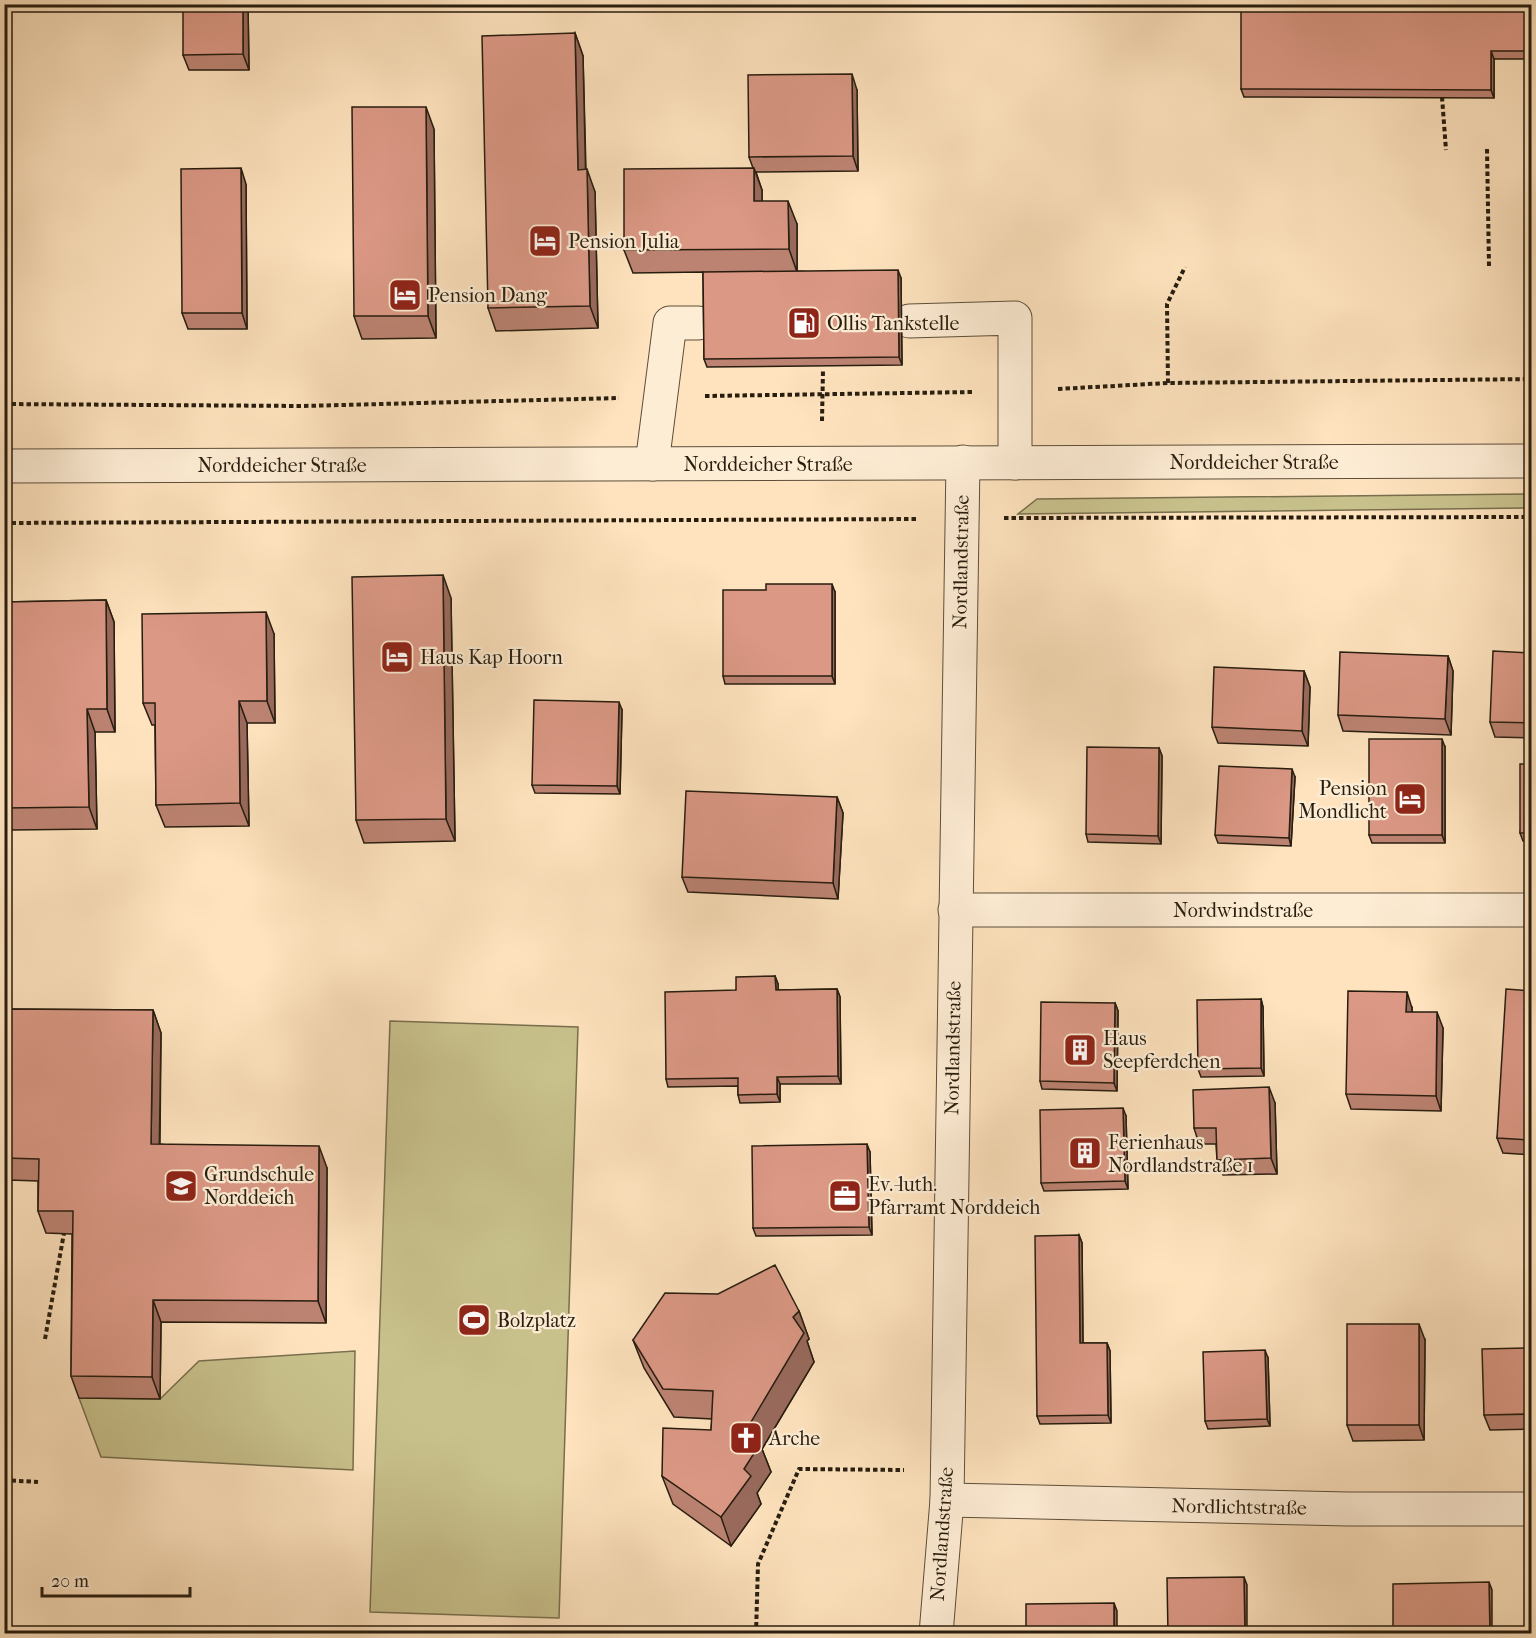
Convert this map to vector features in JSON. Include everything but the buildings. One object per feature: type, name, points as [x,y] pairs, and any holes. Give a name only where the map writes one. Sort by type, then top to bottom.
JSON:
[{"type":"street","points":[[909,321],[1015,318],[1015,463]]},
{"type":"street","points":[[652,464],[670,323],[698,323]]},
{"type":"street","name":"Norddeicher Straße","points":[[4,466],[1532,461]]},
{"type":"street","name":"Nordlandstraße","points":[[936,1634],[947,1486],[963,462]]},
{"type":"street","name":"Nordwindstraße","points":[[955,910],[1532,910]]},
{"type":"street","name":"Nordlichtstraße","points":[[947,1486],[1348,1509],[1532,1509]]},
{"type":"path","points":[[1442,97],[1446,150]]},
{"type":"path","points":[[1487,149],[1489,266]]},
{"type":"path","points":[[1168,383],[1167,304],[1185,267]]},
{"type":"path","points":[[820,463],[823,370]]},
{"type":"path","points":[[4,404],[302,406],[823,393],[1015,391],[1168,383],[1532,379]]},
{"type":"path","points":[[4,523],[1532,517]]},
{"type":"path","points":[[45,1340],[64,1233]]},
{"type":"path","points":[[756,1634],[758,1564],[799,1469],[947,1486]]},
{"type":"path","points":[[4,1480],[38,1482]]},
{"type":"shaded area","points":[[1531,494],[1531,508],[1018,514],[1037,499]]},
{"type":"shaded area","name":"Bolzplatz","points":[[390,1021],[578,1027],[559,1618],[370,1612]]},
{"type":"shaded area","points":[[355,1351],[353,1470],[101,1457],[79,1398],[160,1399],[199,1361]]},
{"type":"place","name":"Pension Julia","points":[[545,241]]},
{"type":"place","name":"Pension Dang","points":[[405,295]]},
{"type":"place","name":"Ollis Tankstelle","points":[[804,323]]},
{"type":"place","name":"Haus Kap Hoorn","points":[[397,657]]},
{"type":"place","name":"Pension Mondlicht","points":[[1410,799]]},
{"type":"place","name":"Haus Seepferdchen","points":[[1080,1050]]},
{"type":"place","name":"Ferienhaus Nordlandstraße 1","points":[[1085,1153]]},
{"type":"place","name":"Grundschule Norddeich","points":[[181,1186]]},
{"type":"place","name":"Ev.-luth. Pfarramt Norddeich","points":[[845,1196]]},
{"type":"place","name":"Bolzplatz","points":[[474,1320]]},
{"type":"place","name":"Arche","points":[[746,1438]]}]
